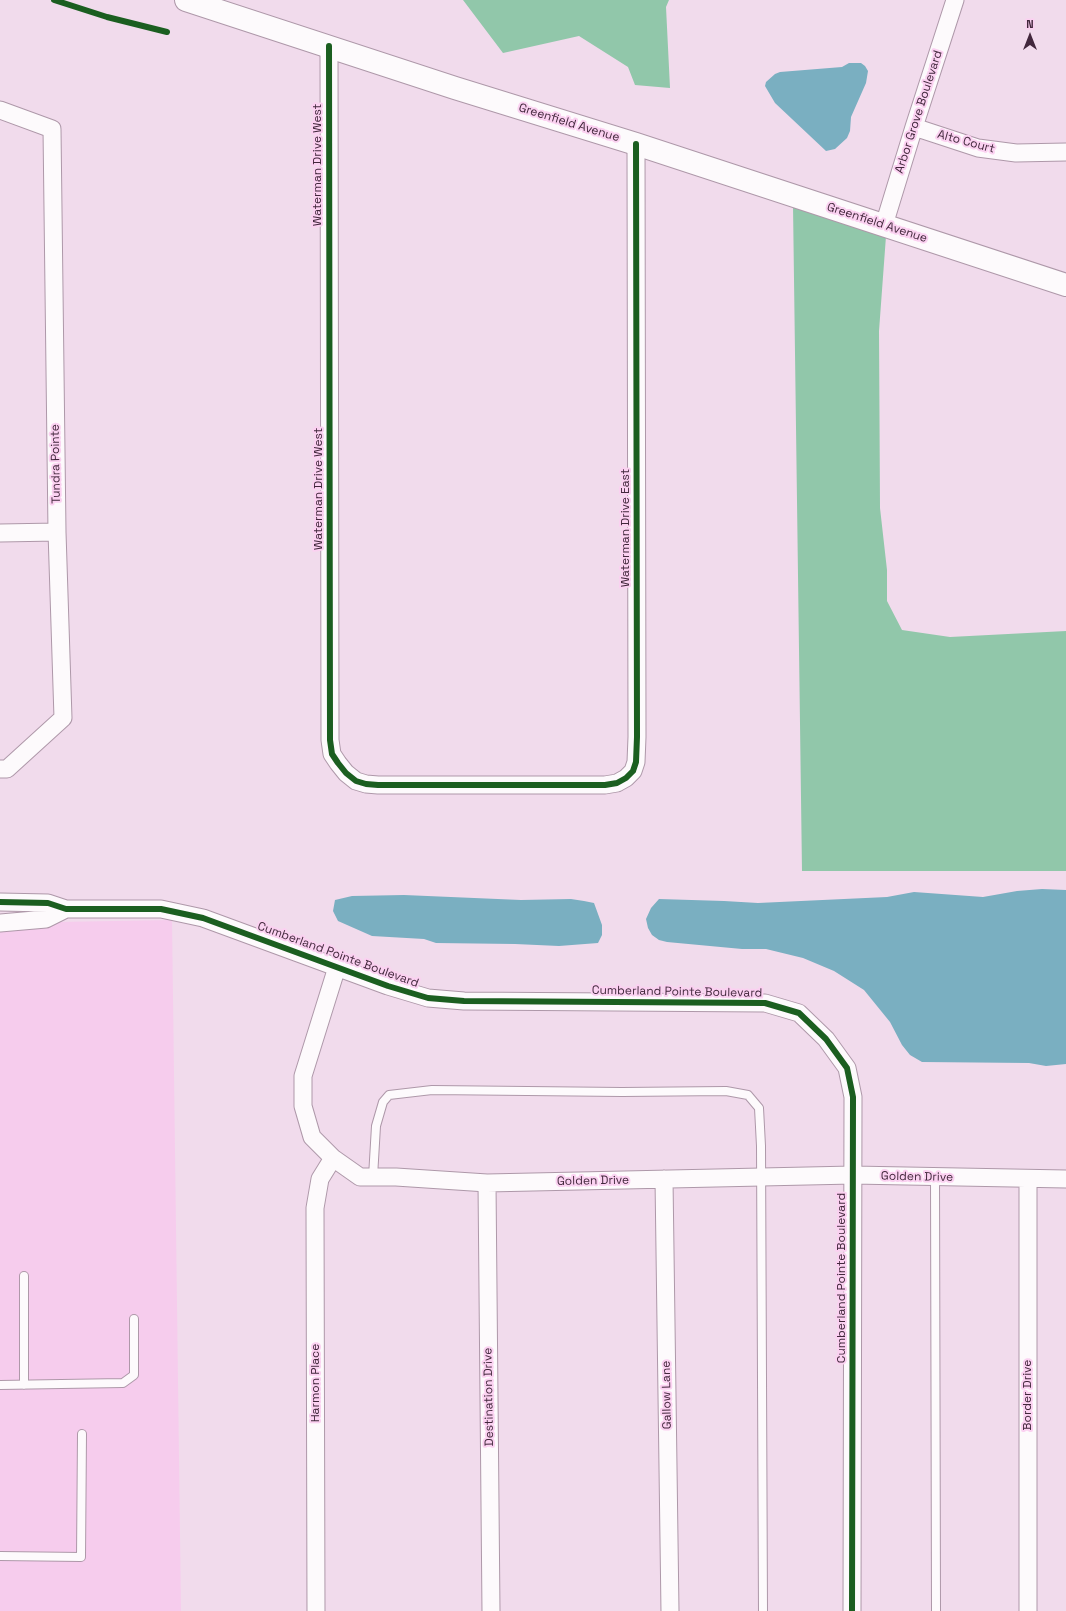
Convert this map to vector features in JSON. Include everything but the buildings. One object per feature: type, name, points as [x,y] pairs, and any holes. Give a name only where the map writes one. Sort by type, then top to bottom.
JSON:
[{"type":"main road","name":"Greenfield Avenue","points":[[186,0],[469,93],[636,144],[1066,285]]},
{"type":"street","name":"Arbor Grove Boulevard","points":[[884,225],[914,127],[956,0]]},
{"type":"street","name":"Waterman Drive West","points":[[329,46],[330,740],[332,754],[346,773],[356,781],[366,784],[378,786],[496,784]]},
{"type":"street","name":"Tundra Pointe","points":[[0,110],[52,129],[57,532],[63,718],[7,769],[0,769]]},
{"type":"street","name":"Alto Court","points":[[914,127],[978,148],[1016,153],[1066,152]]},
{"type":"street","name":"Waterman Drive East","points":[[496,784],[605,785],[617,783],[626,778],[633,771],[636,762],[636,144]]},
{"type":"street","points":[[0,533],[57,532]]},
{"type":"street","name":"Cumberland Pointe Boulevard","points":[[0,902],[48,903],[66,909],[161,909],[180,913],[210,920],[388,986],[428,998],[464,1001],[765,1003],[799,1013],[826,1039],[847,1068],[853,1097],[852,1611]]},
{"type":"street","name":"Cumberland Pointe Boulevard","points":[[0,923],[46,919],[66,909]]},
{"type":"street","name":"Golden Drive","points":[[337,967],[303,1076],[303,1106],[312,1137],[333,1158],[360,1177],[396,1177],[487,1183],[853,1175],[1066,1179]]},
{"type":"street","name":"Harmon Place","points":[[316,1611],[315,1208],[320,1179],[333,1158]]},
{"type":"street","name":"Gallow Lane","points":[[664,1179],[670,1611]]},
{"type":"street","name":"Border Drive","points":[[1028,1179],[1028,1611]]},
{"type":"street","name":"Destination Drive","points":[[487,1183],[491,1611]]},
{"type":"lane","points":[[373,1177],[376,1126],[383,1102],[389,1095],[432,1090],[622,1092],[726,1091],[748,1095],[758,1108],[761,1177],[763,1611]]},
{"type":"lane","points":[[935,1177],[936,1611]]},
{"type":"lane","points":[[24,1276],[24,1385]]},
{"type":"lane","points":[[0,1385],[123,1383],[134,1375],[134,1319]]},
{"type":"lane","points":[[0,1556],[81,1557],[82,1434]]},
{"type":"shaded area","points":[[172,920],[181,1611],[0,1611],[0,923]]},
{"type":"green space","points":[[463,0],[669,0],[666,7],[670,88],[635,85],[628,67],[579,36],[503,53]]},
{"type":"green space","points":[[793,205],[886,236],[879,331],[880,508],[887,570],[887,601],[902,630],[950,637],[1066,631],[1066,871],[802,871]]},
{"type":"water","points":[[849,63],[861,63],[865,66],[868,71],[866,83],[851,117],[850,131],[847,138],[835,149],[826,151],[775,103],[765,86],[766,82],[775,74],[780,72],[842,67]]},
{"type":"water","points":[[1042,889],[1066,890],[1066,1064],[1046,1066],[1029,1063],[922,1062],[910,1055],[902,1045],[890,1022],[864,990],[834,971],[803,958],[766,949],[742,949],[659,940],[652,935],[648,928],[646,919],[651,908],[659,899],[758,903],[887,897],[914,892],[983,897],[1017,891]]},
{"type":"water","points":[[404,895],[521,900],[571,899],[594,903],[602,925],[602,935],[598,943],[559,946],[436,943],[424,939],[372,936],[338,921],[333,911],[335,900],[352,896]]},
{"type":"cycle path","points":[[54,0],[107,17],[167,32]]},
{"type":"cycle path","points":[[329,46],[330,740],[332,754],[346,773],[356,781],[378,785],[605,785],[617,783],[626,778],[633,771],[636,762],[637,737],[636,144]]},
{"type":"cycle path","points":[[0,902],[48,903],[66,909],[161,909],[203,918],[388,986],[428,998],[464,1001],[765,1003],[799,1013],[826,1039],[847,1068],[853,1097],[852,1611]]}]
